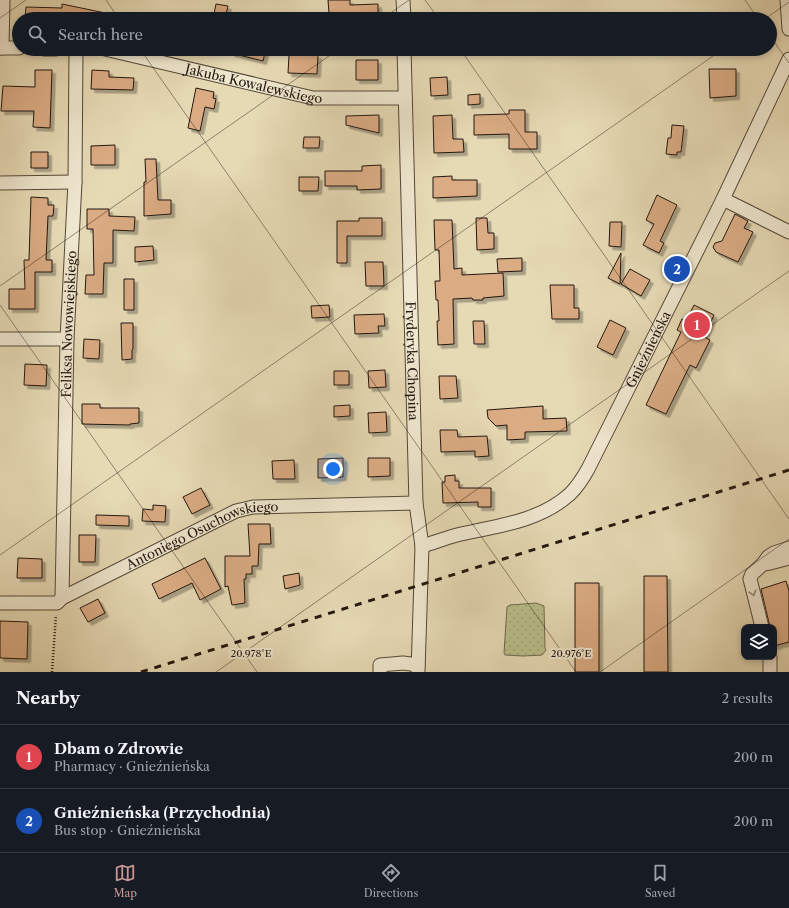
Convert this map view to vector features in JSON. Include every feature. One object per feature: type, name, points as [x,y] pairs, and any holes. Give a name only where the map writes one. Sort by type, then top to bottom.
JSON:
[{"type":"street","points":[[3,0],[1,48],[12,48]]},
{"type":"street","points":[[403,0],[404,12]]},
{"type":"street","points":[[787,0],[789,28]]},
{"type":"street","name":"Feliksa Nowowiejskiego","points":[[60,601],[67,340],[75,182],[76,56]]},
{"type":"street","name":"Jakuba Kowalewskiego","points":[[135,56],[313,98],[405,98]]},
{"type":"street","name":"Fryderyka Chopina","points":[[404,56],[416,503],[422,546],[418,668]]},
{"type":"street","name":"Gnieźnieńska","points":[[422,546],[455,536],[524,520],[548,509],[571,493],[588,469],[723,199],[789,59]]},
{"type":"street","points":[[0,183],[75,182]]},
{"type":"street","points":[[723,199],[789,232]]},
{"type":"street","points":[[0,339],[67,340]]},
{"type":"street","name":"Antoniego Osuchowskiego","points":[[0,602],[60,601],[236,511],[253,507],[416,503]]},
{"type":"street","points":[[761,624],[750,579],[752,574],[768,557],[774,553],[789,548]]},
{"type":"street","points":[[763,564],[770,564],[789,558]]},
{"type":"street","points":[[770,660],[770,672]]},
{"type":"street","points":[[380,672],[380,666],[403,663],[418,668]]},
{"type":"path","points":[[52,672],[60,601]]},
{"type":"green space","points":[[536,603],[544,606],[546,650],[542,655],[505,655],[507,607],[510,605]]},
{"type":"building","points":[[328,0],[350,0],[350,5],[378,4],[378,12],[329,12]]},
{"type":"building","points":[[62,4],[100,12],[26,12],[26,7],[62,8]]},
{"type":"building","points":[[216,4],[228,6],[227,12],[214,12]]},
{"type":"building","points":[[243,56],[264,56],[263,61]]},
{"type":"building","points":[[289,56],[318,56],[317,74],[288,73]]},
{"type":"building","points":[[356,60],[378,60],[378,80],[356,80]]},
{"type":"building","points":[[709,69],[736,69],[736,96],[710,98]]},
{"type":"building","points":[[35,70],[52,70],[50,128],[33,127],[34,111],[1,111],[3,86],[35,87]]},
{"type":"building","points":[[92,70],[109,71],[109,77],[134,78],[133,90],[91,89]]},
{"type":"building","points":[[447,77],[448,95],[431,96],[430,78]]},
{"type":"building","points":[[196,88],[214,92],[213,98],[216,99],[214,109],[205,107],[200,131],[188,128]]},
{"type":"building","points":[[480,94],[480,104],[468,105],[468,95]]},
{"type":"building","points":[[509,110],[525,110],[525,132],[537,132],[537,149],[509,149],[509,134],[474,135],[474,115],[509,114]]},
{"type":"building","points":[[379,115],[379,133],[346,125],[346,116]]},
{"type":"building","points":[[452,115],[453,139],[463,139],[464,152],[434,153],[433,116]]},
{"type":"building","points":[[672,125],[684,126],[681,152],[677,152],[677,155],[666,154],[668,138],[671,138]]},
{"type":"building","points":[[304,137],[320,137],[319,148],[303,148]]},
{"type":"building","points":[[115,145],[115,165],[91,165],[91,146]]},
{"type":"building","points":[[31,152],[48,152],[48,168],[31,168]]},
{"type":"building","points":[[145,159],[156,159],[158,200],[171,200],[171,214],[144,216],[144,182],[146,182]]},
{"type":"building","points":[[381,165],[381,189],[357,190],[357,186],[325,186],[325,171],[362,171],[362,166]]},
{"type":"building","points":[[452,176],[452,180],[477,180],[477,196],[433,198],[433,177]]},
{"type":"building","points":[[299,177],[319,177],[318,191],[299,191]]},
{"type":"building","points":[[657,195],[677,205],[660,241],[664,243],[659,253],[643,245],[654,224],[646,220]]},
{"type":"building","points":[[31,197],[48,198],[48,205],[54,205],[53,216],[48,216],[46,260],[52,260],[52,272],[35,272],[35,309],[9,309],[9,289],[25,289],[24,260],[29,260]]},
{"type":"building","points":[[87,209],[109,209],[109,216],[135,217],[134,231],[113,230],[113,263],[104,263],[103,294],[85,294],[86,275],[94,275],[93,229],[87,229]]},
{"type":"building","points":[[735,214],[748,221],[744,228],[753,232],[738,262],[716,252],[713,247],[715,243],[722,241]]},
{"type":"building","points":[[359,218],[382,218],[382,236],[347,236],[347,263],[337,263],[337,221],[359,221]]},
{"type":"building","points":[[476,218],[487,218],[488,233],[494,233],[494,249],[477,250]]},
{"type":"building","points":[[434,220],[452,220],[454,269],[462,268],[462,275],[503,273],[504,296],[483,298],[483,300],[473,300],[472,298],[453,299],[454,344],[438,345],[437,321],[439,321],[435,281],[440,281],[439,250],[435,250]]},
{"type":"building","points":[[610,222],[622,222],[621,247],[609,246]]},
{"type":"building","points":[[153,246],[154,260],[135,262],[135,247]]},
{"type":"building","points":[[621,253],[620,284],[608,278]]},
{"type":"building","points":[[522,258],[522,271],[498,272],[497,259]]},
{"type":"building","points":[[365,262],[383,262],[384,286],[366,286]]},
{"type":"building","points":[[630,269],[650,280],[641,296],[621,284]]},
{"type":"building","points":[[124,279],[134,279],[134,310],[124,310]]},
{"type":"building","points":[[550,285],[574,285],[574,308],[579,308],[579,319],[552,319]]},
{"type":"building","points":[[329,305],[330,317],[312,318],[311,306]]},
{"type":"building","points":[[694,305],[714,315],[704,337],[710,340],[696,368],[690,365],[666,414],[646,405],[681,332],[677,330],[682,319],[686,321]]},
{"type":"building","points":[[384,314],[385,326],[378,326],[379,333],[355,334],[354,315]]},
{"type":"building","points":[[610,320],[626,328],[613,355],[597,347]]},
{"type":"building","points":[[473,321],[484,321],[485,344],[474,344]]},
{"type":"building","points":[[121,323],[133,323],[132,359],[122,360]]},
{"type":"building","points":[[84,339],[100,340],[99,359],[83,358]]},
{"type":"building","points":[[25,364],[47,365],[46,386],[24,385]]},
{"type":"building","points":[[385,370],[386,387],[369,388],[368,371]]},
{"type":"building","points":[[334,371],[349,371],[349,385],[334,385]]},
{"type":"building","points":[[439,376],[456,376],[458,398],[440,399]]},
{"type":"building","points":[[82,404],[100,404],[100,408],[139,408],[139,423],[130,425],[82,424]]},
{"type":"building","points":[[350,405],[350,416],[334,417],[334,406]]},
{"type":"building","points":[[543,406],[543,419],[566,418],[567,431],[525,432],[525,439],[507,440],[507,425],[496,426],[488,418],[487,410]]},
{"type":"building","points":[[386,412],[387,432],[369,433],[368,413]]},
{"type":"building","points":[[440,430],[457,430],[458,437],[487,436],[489,456],[475,457],[475,451],[441,452]]},
{"type":"building","points":[[343,458],[343,477],[318,478],[318,459]]},
{"type":"building","points":[[368,458],[390,458],[390,476],[368,477]]},
{"type":"building","points":[[294,460],[295,479],[273,479],[272,461]]},
{"type":"building","points":[[455,475],[455,481],[459,481],[459,488],[491,488],[491,507],[478,507],[478,502],[443,503],[442,482],[445,482],[445,476]]},
{"type":"building","points":[[201,488],[210,505],[192,514],[183,497]]},
{"type":"building","points":[[153,505],[166,506],[165,522],[142,521],[143,509],[153,510]]},
{"type":"building","points":[[96,515],[129,516],[129,526],[96,525]]},
{"type":"building","points":[[248,524],[270,524],[271,544],[259,544],[258,566],[252,566],[252,574],[246,574],[246,579],[244,579],[245,603],[232,605],[228,586],[225,587],[225,556],[250,556]]},
{"type":"building","points":[[79,535],[96,535],[95,562],[79,562]]},
{"type":"building","points":[[18,558],[42,559],[42,578],[17,578]]},
{"type":"building","points":[[205,558],[221,589],[200,600],[192,583],[159,599],[152,584]]},
{"type":"building","points":[[299,573],[300,585],[285,589],[283,576]]},
{"type":"building","points":[[644,576],[667,576],[668,672],[644,672]]},
{"type":"building","points":[[786,581],[789,591],[789,642],[777,645],[777,624],[769,624],[761,589]]},
{"type":"building","points":[[575,583],[599,583],[599,672],[575,672]]},
{"type":"building","points":[[98,599],[105,613],[88,622],[80,608]]},
{"type":"building","points":[[0,621],[28,622],[27,659],[0,658]]},
{"type":"railway","points":[[141,672],[789,470]]},
{"type":"place","name":"Gnieźnieńska (Przychodnia)","points":[[677,269]]},
{"type":"place","name":"Dbam o Zdrowie","points":[[697,325]]}]
